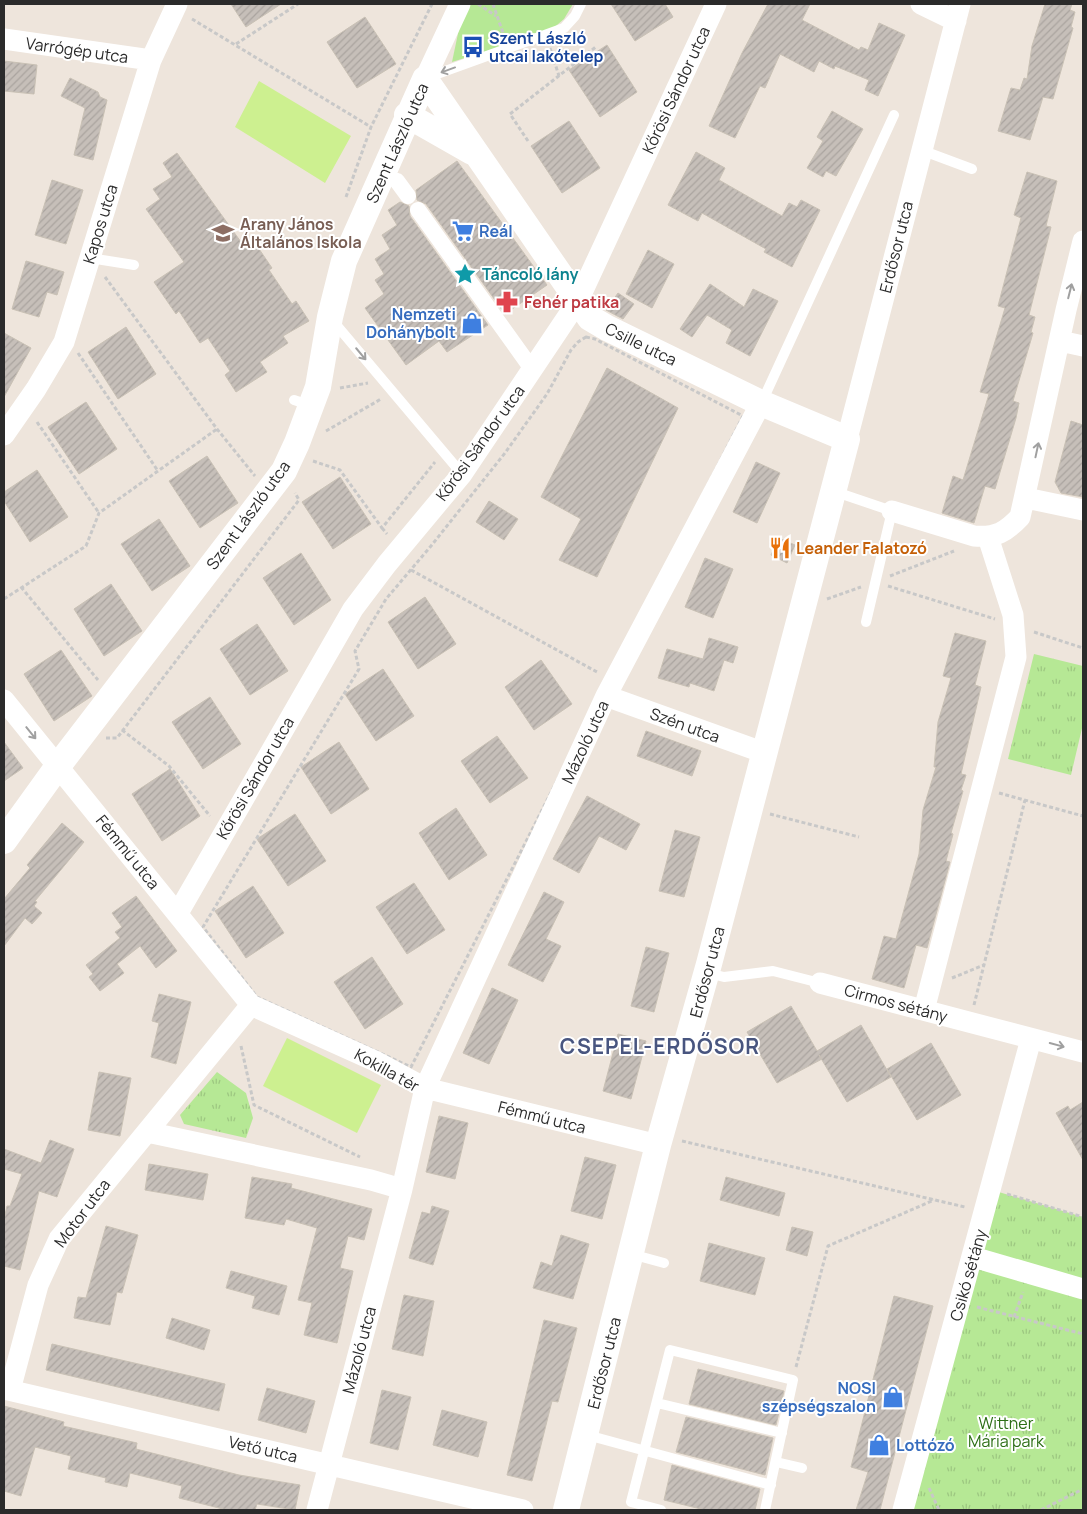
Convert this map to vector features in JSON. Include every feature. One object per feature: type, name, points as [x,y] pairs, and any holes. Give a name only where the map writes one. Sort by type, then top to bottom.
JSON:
[{"type":"street","name":"Szent László utca","points":[[4,841],[58,766],[284,471],[298,443],[312,398],[318,386],[330,317],[344,261],[407,115],[460,4]]},
{"type":"street","name":"Kőrösi Sándor utca","points":[[178,913],[353,609],[387,564],[462,474],[578,302],[716,4]]},
{"type":"street","points":[[921,4],[958,12]]},
{"type":"street","name":"Kapos utca","points":[[4,435],[36,389],[64,342],[97,258],[151,60],[181,9]]},
{"type":"street","name":"Erdősor utca","points":[[566,1510],[631,1254],[669,1143],[707,973],[958,12]]},
{"type":"street","name":"Varrógép utca","points":[[4,39],[151,60]]},
{"type":"street","name":"Csille utca","points":[[425,79],[441,99],[477,155],[590,318],[761,403],[846,439]]},
{"type":"street","name":"Csille utca","points":[[407,115],[477,155]]},
{"type":"street","points":[[397,181],[408,196]]},
{"type":"street","points":[[418,210],[532,369]]},
{"type":"street","points":[[892,511],[974,536],[988,537],[997,536],[1010,528],[1020,517],[1026,498],[1083,241]]},
{"type":"street","points":[[1060,341],[1083,346]]},
{"type":"street","name":"Mázoló utca","points":[[425,1088],[608,687],[761,403]]},
{"type":"street","points":[[1026,498],[1083,510]]},
{"type":"street","points":[[924,1010],[1016,657],[1015,625],[988,537]]},
{"type":"street","name":"Szén utca","points":[[608,687],[765,753]]},
{"type":"street","name":"Fémmű utca","points":[[4,700],[251,1005]]},
{"type":"street","name":"Cirmos sétány","points":[[820,983],[1083,1052]]},
{"type":"street","points":[[251,1005],[147,1132],[371,1180],[402,1189]]},
{"type":"street","name":"Kokilla tér","points":[[251,1005],[375,1062],[425,1088],[402,1189]]},
{"type":"street","name":"Csikó sétány","points":[[903,1510],[992,1190],[1031,1038]]},
{"type":"street","name":"Fémmű utca","points":[[425,1088],[669,1143]]},
{"type":"street","name":"Motor utca","points":[[7,1390],[38,1285],[59,1239],[147,1132]]},
{"type":"street","name":"Mázoló utca","points":[[318,1510],[328,1464],[402,1189]]},
{"type":"street","points":[[973,1257],[1083,1288]]},
{"type":"street","name":"Vető utca","points":[[7,1390],[523,1510]]},
{"type":"lane","points":[[425,79],[564,28],[575,16],[581,4]]},
{"type":"lane","points":[[761,403],[894,114]]},
{"type":"lane","points":[[921,150],[972,169]]},
{"type":"lane","points":[[97,258],[134,265]]},
{"type":"lane","points":[[330,317],[462,474]]},
{"type":"lane","points":[[834,491],[892,511],[866,622]]},
{"type":"lane","name":"Cirmos sétány","points":[[707,973],[724,977],[773,971],[820,983]]},
{"type":"lane","points":[[631,1254],[664,1263]]},
{"type":"lane","points":[[661,1510],[631,1502],[670,1350],[793,1380],[765,1510]]},
{"type":"lane","points":[[657,1403],[782,1433]]},
{"type":"lane","points":[[586,1435],[771,1485]]},
{"type":"lane","points":[[776,1462],[802,1468]]},
{"type":"path","points":[[236,44],[298,4]]},
{"type":"path","points":[[343,205],[371,127],[432,4]]},
{"type":"path","points":[[477,4],[496,16]]},
{"type":"path","points":[[493,4],[509,48]]},
{"type":"path","points":[[181,9],[371,127]]},
{"type":"path","points":[[546,36],[559,76]]},
{"type":"path","points":[[528,141],[510,114],[597,46]]},
{"type":"path","points":[[97,258],[100,271],[217,429],[256,478],[261,470]]},
{"type":"path","points":[[586,337],[595,339],[743,416],[608,687],[411,1067],[257,997],[203,927],[359,669],[355,651],[386,599],[412,570],[505,453],[547,394],[571,350],[586,337]]},
{"type":"path","points":[[76,350],[158,471]]},
{"type":"path","points":[[312,398],[370,383]]},
{"type":"path","points":[[321,434],[390,394]]},
{"type":"path","points":[[33,415],[99,513]]},
{"type":"path","points":[[4,599],[86,546],[99,513],[217,429]]},
{"type":"path","points":[[382,528],[441,456]]},
{"type":"path","points":[[305,459],[340,470],[392,540]]},
{"type":"path","points":[[101,738],[117,738],[299,500],[292,486]]},
{"type":"path","points":[[821,601],[876,582],[988,537]]},
{"type":"path","points":[[412,570],[608,687]]},
{"type":"path","points":[[876,582],[1083,648]]},
{"type":"path","points":[[21,587],[99,681]]},
{"type":"path","points":[[122,730],[169,766],[210,816]]},
{"type":"path","points":[[983,789],[1083,816]]},
{"type":"path","points":[[970,1022],[1025,800]]},
{"type":"path","points":[[205,824],[215,807]]},
{"type":"path","points":[[766,813],[859,837]]},
{"type":"path","points":[[930,986],[984,965]]},
{"type":"path","points":[[236,1023],[254,1105],[360,1156],[371,1180]]},
{"type":"path","points":[[669,1143],[985,1212]]},
{"type":"path","points":[[992,1190],[1083,1217]]},
{"type":"path","points":[[793,1380],[828,1246],[935,1200]]},
{"type":"path","points":[[1014,1317],[1028,1272]]},
{"type":"path","points":[[960,1302],[1083,1334]]},
{"type":"path","points":[[1041,1510],[1083,1489]]},
{"type":"green space","points":[[469,4],[573,4],[564,19],[550,31],[452,62],[460,24]]},
{"type":"green space","points":[[259,81],[351,136],[325,183],[235,127]]},
{"type":"green space","points":[[1034,654],[1083,666],[1083,724],[1071,775],[1008,759]]},
{"type":"green space","points":[[287,1038],[381,1085],[357,1133],[263,1086]]},
{"type":"green space","points":[[217,1072],[246,1093],[253,1118],[246,1138],[184,1124],[180,1115]]},
{"type":"green space","name":"Wittner Mária park","points":[[992,1190],[1083,1217],[1083,1510],[903,1510]]},
{"type":"building","points":[[231,4],[281,4],[246,27]]},
{"type":"building","points":[[611,4],[665,4],[673,17],[635,41]]},
{"type":"building","points":[[768,4],[810,4],[802,20],[859,50],[861,47],[868,50],[879,23],[905,35],[878,96],[865,90],[869,80],[835,66],[834,69],[819,61],[814,72],[780,54],[765,88],[760,86],[735,138],[709,126],[742,53]]},
{"type":"building","points":[[1045,4],[1072,4],[1070,10],[1075,12],[1071,27],[1073,28],[1053,99],[1043,97],[1030,140],[998,131],[1011,88],[1020,90],[1024,78],[1027,79],[1032,46]]},
{"type":"building","points":[[365,17],[396,64],[357,88],[327,42]]},
{"type":"building","points":[[607,45],[637,92],[600,117],[569,70]]},
{"type":"building","points":[[4,61],[37,65],[34,94],[4,91]]},
{"type":"building","points":[[70,78],[98,92],[100,97],[107,100],[93,160],[74,155],[85,108],[61,96]]},
{"type":"building","points":[[832,111],[863,129],[836,176],[826,171],[823,177],[807,168],[823,141],[817,137]]},
{"type":"building","points":[[569,121],[600,168],[562,193],[531,146]]},
{"type":"building","points":[[696,152],[725,168],[719,180],[782,216],[789,203],[797,207],[801,200],[820,210],[792,267],[764,252],[766,249],[702,213],[698,221],[668,205]]},
{"type":"building","points":[[177,153],[246,249],[255,243],[272,268],[269,270],[292,304],[296,301],[309,321],[283,336],[288,343],[260,362],[267,372],[236,392],[225,375],[230,371],[208,338],[200,343],[179,311],[176,314],[154,282],[184,262],[146,209],[160,199],[153,189],[172,177],[163,163]]},
{"type":"building","points":[[457,161],[547,285],[505,314],[426,204],[417,200],[416,190]]},
{"type":"building","points":[[1027,172],[1057,181],[1046,226],[1051,227],[1029,315],[1035,317],[1031,332],[1033,333],[1013,401],[1019,403],[1016,418],[995,489],[985,486],[974,523],[942,513],[953,476],[963,480],[989,394],[980,392],[1005,308],[998,306],[1021,218],[1014,215]]},
{"type":"building","points":[[52,180],[83,190],[66,244],[35,235]]},
{"type":"building","points":[[400,202],[409,206],[410,216],[488,325],[447,352],[439,341],[406,365],[365,308],[384,294],[375,280],[384,274],[375,259],[390,249],[382,235],[397,225],[388,210]]},
{"type":"building","points":[[648,250],[674,264],[652,308],[626,294]]},
{"type":"building","points":[[26,261],[64,272],[57,295],[47,292],[39,317],[12,309]]},
{"type":"building","points":[[710,284],[744,307],[753,289],[778,301],[750,356],[726,343],[732,330],[707,315],[692,337],[680,329]]},
{"type":"building","points":[[618,293],[634,304],[623,319],[606,310]]},
{"type":"building","points":[[126,327],[156,374],[118,399],[88,352]]},
{"type":"building","points":[[4,333],[31,348],[4,397]]},
{"type":"building","points":[[607,368],[678,408],[597,577],[559,560],[581,519],[541,497]]},
{"type":"building","points":[[86,402],[117,449],[79,474],[48,427]]},
{"type":"building","points":[[1071,421],[1083,425],[1083,497],[1061,493],[1055,482]]},
{"type":"building","points":[[207,456],[238,503],[200,528],[169,481]]},
{"type":"building","points":[[756,462],[780,473],[757,523],[733,512]]},
{"type":"building","points":[[37,470],[68,517],[30,542],[4,501],[4,492]]},
{"type":"building","points":[[340,477],[371,524],[333,549],[302,502]]},
{"type":"building","points":[[489,501],[518,519],[504,540],[476,522]]},
{"type":"building","points":[[159,519],[190,566],[152,591],[121,544]]},
{"type":"building","points":[[779,538],[795,545],[787,563],[771,555]]},
{"type":"building","points":[[301,553],[331,600],[294,625],[263,578]]},
{"type":"building","points":[[705,558],[733,569],[713,618],[685,607]]},
{"type":"building","points":[[111,584],[142,631],[104,656],[74,609]]},
{"type":"building","points":[[425,597],[456,644],[418,669],[388,622]]},
{"type":"building","points":[[257,624],[288,671],[250,695],[220,649]]},
{"type":"building","points":[[955,633],[986,641],[975,685],[981,687],[961,774],[966,775],[951,833],[953,834],[946,861],[950,862],[927,948],[916,945],[904,988],[872,979],[884,936],[896,939],[919,854],[923,810],[936,767],[934,767],[938,722],[951,678],[943,676]]},
{"type":"building","points":[[709,638],[738,647],[733,663],[724,660],[714,691],[690,683],[689,687],[658,678],[667,649],[703,659]]},
{"type":"building","points":[[61,650],[92,696],[54,721],[24,674]]},
{"type":"building","points":[[541,660],[572,704],[534,730],[505,687]]},
{"type":"building","points":[[383,669],[414,716],[376,741],[345,694]]},
{"type":"building","points":[[210,697],[241,744],[203,769],[172,722]]},
{"type":"building","points":[[646,731],[701,751],[692,776],[637,756]]},
{"type":"building","points":[[497,736],[528,778],[490,803],[461,761]]},
{"type":"building","points":[[4,742],[23,768],[4,781]]},
{"type":"building","points":[[339,742],[369,789],[331,814],[301,767]]},
{"type":"building","points":[[170,769],[200,816],[162,841],[132,794]]},
{"type":"building","points":[[587,796],[640,824],[626,850],[599,836],[579,873],[553,859]]},
{"type":"building","points":[[456,808],[487,855],[449,880],[419,833]]},
{"type":"building","points":[[295,814],[326,861],[288,886],[257,839]]},
{"type":"building","points":[[62,823],[84,842],[35,901],[37,902],[34,906],[42,913],[32,924],[25,918],[4,946],[4,899],[30,868],[27,865]]},
{"type":"building","points":[[675,830],[700,837],[684,897],[659,891]]},
{"type":"building","points":[[414,883],[445,930],[407,954],[376,907]]},
{"type":"building","points":[[253,886],[284,933],[246,958],[215,911]]},
{"type":"building","points":[[544,892],[564,902],[546,939],[561,946],[543,982],[508,965]]},
{"type":"building","points":[[136,896],[177,951],[156,968],[140,946],[117,964],[124,973],[100,991],[89,977],[93,974],[86,965],[120,938],[115,932],[122,927],[112,913]]},
{"type":"building","points":[[646,947],[669,953],[654,1012],[631,1006]]},
{"type":"building","points":[[372,957],[403,1004],[365,1029],[334,982]]},
{"type":"building","points":[[492,988],[518,1000],[489,1064],[463,1053]]},
{"type":"building","points":[[159,994],[191,1002],[176,1064],[151,1057],[159,1023],[152,1021]]},
{"type":"building","points":[[791,1006],[817,1051],[861,1025],[891,1077],[847,1102],[822,1059],[777,1083],[747,1032]]},
{"type":"building","points":[[618,1034],[646,1041],[631,1099],[603,1091]]},
{"type":"building","points":[[931,1043],[961,1095],[917,1120],[887,1069]]},
{"type":"building","points":[[99,1072],[131,1078],[120,1136],[88,1130]]},
{"type":"building","points":[[1083,1102],[1083,1160],[1056,1113],[1068,1106],[1070,1110]]},
{"type":"building","points":[[439,1116],[468,1123],[455,1179],[426,1172]]},
{"type":"building","points":[[50,1140],[74,1149],[57,1197],[39,1191],[20,1270],[4,1266],[4,1219],[7,1206],[10,1206],[22,1174],[4,1169],[4,1149],[41,1163]]},
{"type":"building","points":[[585,1157],[616,1165],[602,1219],[571,1211]]},
{"type":"building","points":[[149,1164],[208,1174],[203,1200],[145,1190]]},
{"type":"building","points":[[252,1177],[292,1184],[291,1188],[372,1209],[364,1240],[348,1236],[340,1268],[353,1271],[337,1343],[304,1335],[312,1303],[298,1300],[317,1228],[286,1219],[284,1225],[245,1218]]},
{"type":"building","points":[[726,1177],[785,1193],[779,1216],[720,1200]]},
{"type":"building","points":[[432,1206],[449,1211],[433,1265],[409,1258],[422,1212],[430,1214]]},
{"type":"building","points":[[106,1226],[138,1235],[122,1293],[117,1292],[110,1325],[74,1318],[78,1297],[86,1298]]},
{"type":"building","points":[[792,1227],[813,1232],[807,1256],[786,1250]]},
{"type":"building","points":[[561,1235],[589,1244],[573,1299],[533,1288],[541,1262],[552,1266]]},
{"type":"building","points":[[709,1243],[765,1258],[755,1295],[700,1281]]},
{"type":"building","points":[[231,1271],[287,1286],[279,1315],[252,1308],[255,1296],[226,1288]]},
{"type":"building","points":[[404,1295],[434,1301],[423,1356],[392,1349]]},
{"type":"building","points":[[894,1296],[933,1306],[880,1510],[856,1510],[868,1472],[851,1467]]},
{"type":"building","points":[[172,1318],[210,1330],[204,1350],[166,1338]]},
{"type":"building","points":[[544,1320],[577,1328],[558,1402],[552,1401],[532,1481],[507,1475]]},
{"type":"building","points":[[52,1344],[225,1384],[219,1411],[46,1370]]},
{"type":"building","points":[[698,1369],[784,1391],[776,1425],[689,1404]]},
{"type":"building","points":[[267,1388],[315,1401],[306,1433],[258,1420]]},
{"type":"building","points":[[382,1390],[411,1397],[398,1450],[370,1443]]},
{"type":"building","points":[[4,1406],[64,1422],[63,1426],[137,1443],[136,1449],[239,1475],[300,1485],[295,1510],[257,1504],[255,1510],[227,1510],[179,1498],[182,1486],[130,1473],[127,1487],[105,1482],[106,1478],[68,1469],[71,1456],[35,1447],[21,1496],[4,1491]]},
{"type":"building","points":[[442,1410],[487,1422],[478,1457],[433,1445]]},
{"type":"building","points":[[686,1417],[773,1438],[765,1475],[676,1452]]},
{"type":"building","points":[[672,1465],[760,1489],[755,1510],[705,1510],[664,1500]]},
{"type":"place","name":"Szent László utcai lakótelep","points":[[473,47]]},
{"type":"place","name":"Reál","points":[[463,231]]},
{"type":"place","name":"Arany János Általános Iskola","points":[[223,233]]},
{"type":"place","name":"Táncoló lány","points":[[465,274]]},
{"type":"place","name":"Fehér patika","points":[[507,302]]},
{"type":"place","name":"Nemzeti Dohánybolt","points":[[472,323]]},
{"type":"place","name":"Leander Falatozó","points":[[780,548]]},
{"type":"place","name":"NOSI szépségszalon","points":[[893,1397]]},
{"type":"place","name":"Lottózó","points":[[879,1445]]},
{"type":"district","name":"CSEPEL-ERDŐSOR","points":[[660,1046]]}]
